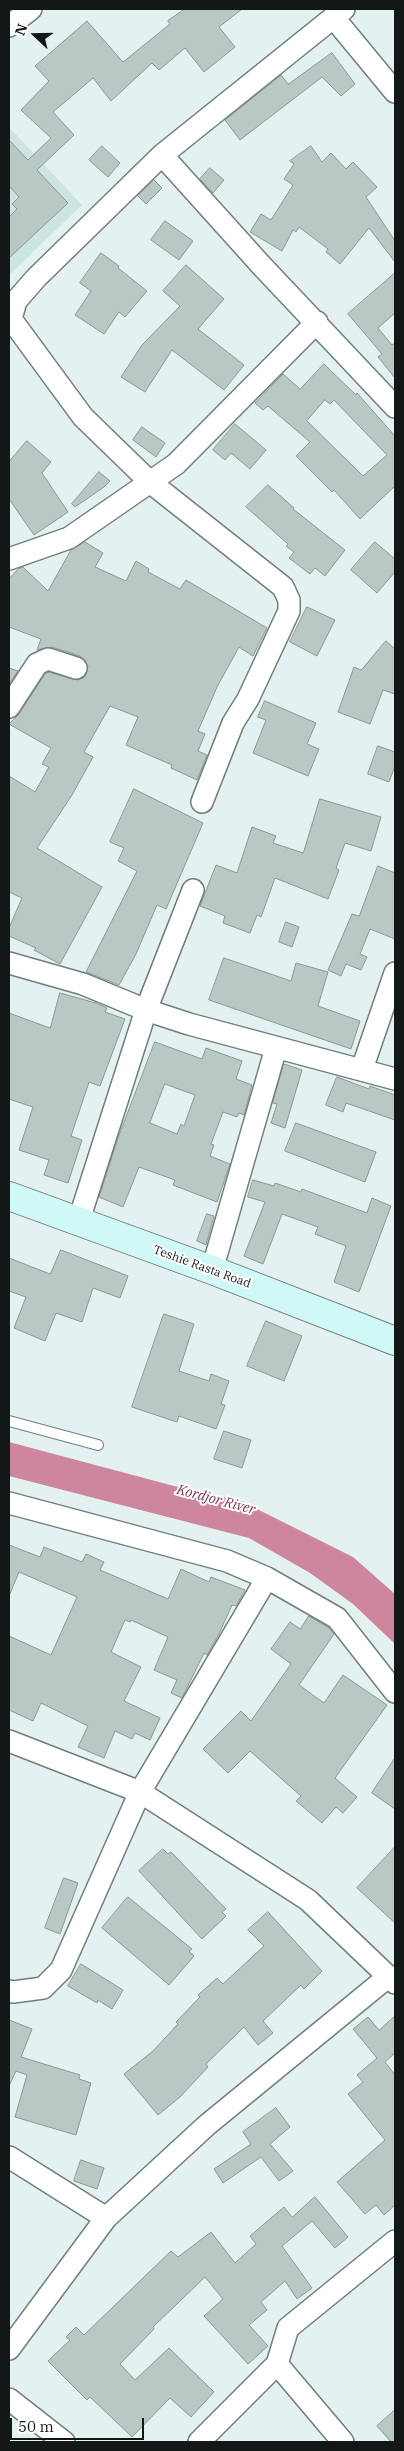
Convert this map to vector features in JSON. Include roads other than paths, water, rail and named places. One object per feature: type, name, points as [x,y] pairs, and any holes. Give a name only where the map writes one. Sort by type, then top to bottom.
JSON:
[{"type":"main road","name":"Teshie Rasta Road","points":[[9,1196],[212,1270],[395,1341]]},
{"type":"street","points":[[9,26],[31,9]]},
{"type":"street","points":[[202,802],[233,723],[248,699],[289,612],[289,600],[283,586],[150,482],[83,417],[11,319],[16,301],[36,278],[162,155],[339,13],[395,92]]},
{"type":"street","points":[[162,155],[395,407]]},
{"type":"street","points":[[9,558],[69,538],[176,464],[317,322]]},
{"type":"street","points":[[9,707],[37,664],[48,659],[76,668]]},
{"type":"street","points":[[78,1222],[146,1010],[193,890]]},
{"type":"street","points":[[9,963],[83,984],[146,1010],[276,1048],[395,1079]]},
{"type":"street","points":[[362,1069],[395,973]]},
{"type":"street","points":[[212,1270],[276,1048]]},
{"type":"street","points":[[9,1503],[227,1561],[267,1578],[337,1618],[395,1692]]},
{"type":"street","points":[[9,1991],[43,1988],[61,1970],[140,1792],[267,1578]]},
{"type":"street","points":[[9,1741],[140,1792],[308,1900],[392,1980],[206,2125],[106,2218],[9,2349]]},
{"type":"street","points":[[9,2157],[106,2218]]},
{"type":"street","points":[[199,2442],[277,2364],[288,2328],[395,2241]]},
{"type":"street","points":[[277,2364],[343,2442]]},
{"type":"street","points":[[9,2399],[64,2442]]},
{"type":"lane","points":[[9,1421],[98,1445]]},
{"type":"water","name":"Kordjor River","points":[[9,1442],[174,1486],[241,1501],[353,1557],[395,1594],[395,1644],[353,1604],[310,1573],[249,1538],[9,1476]]}]
